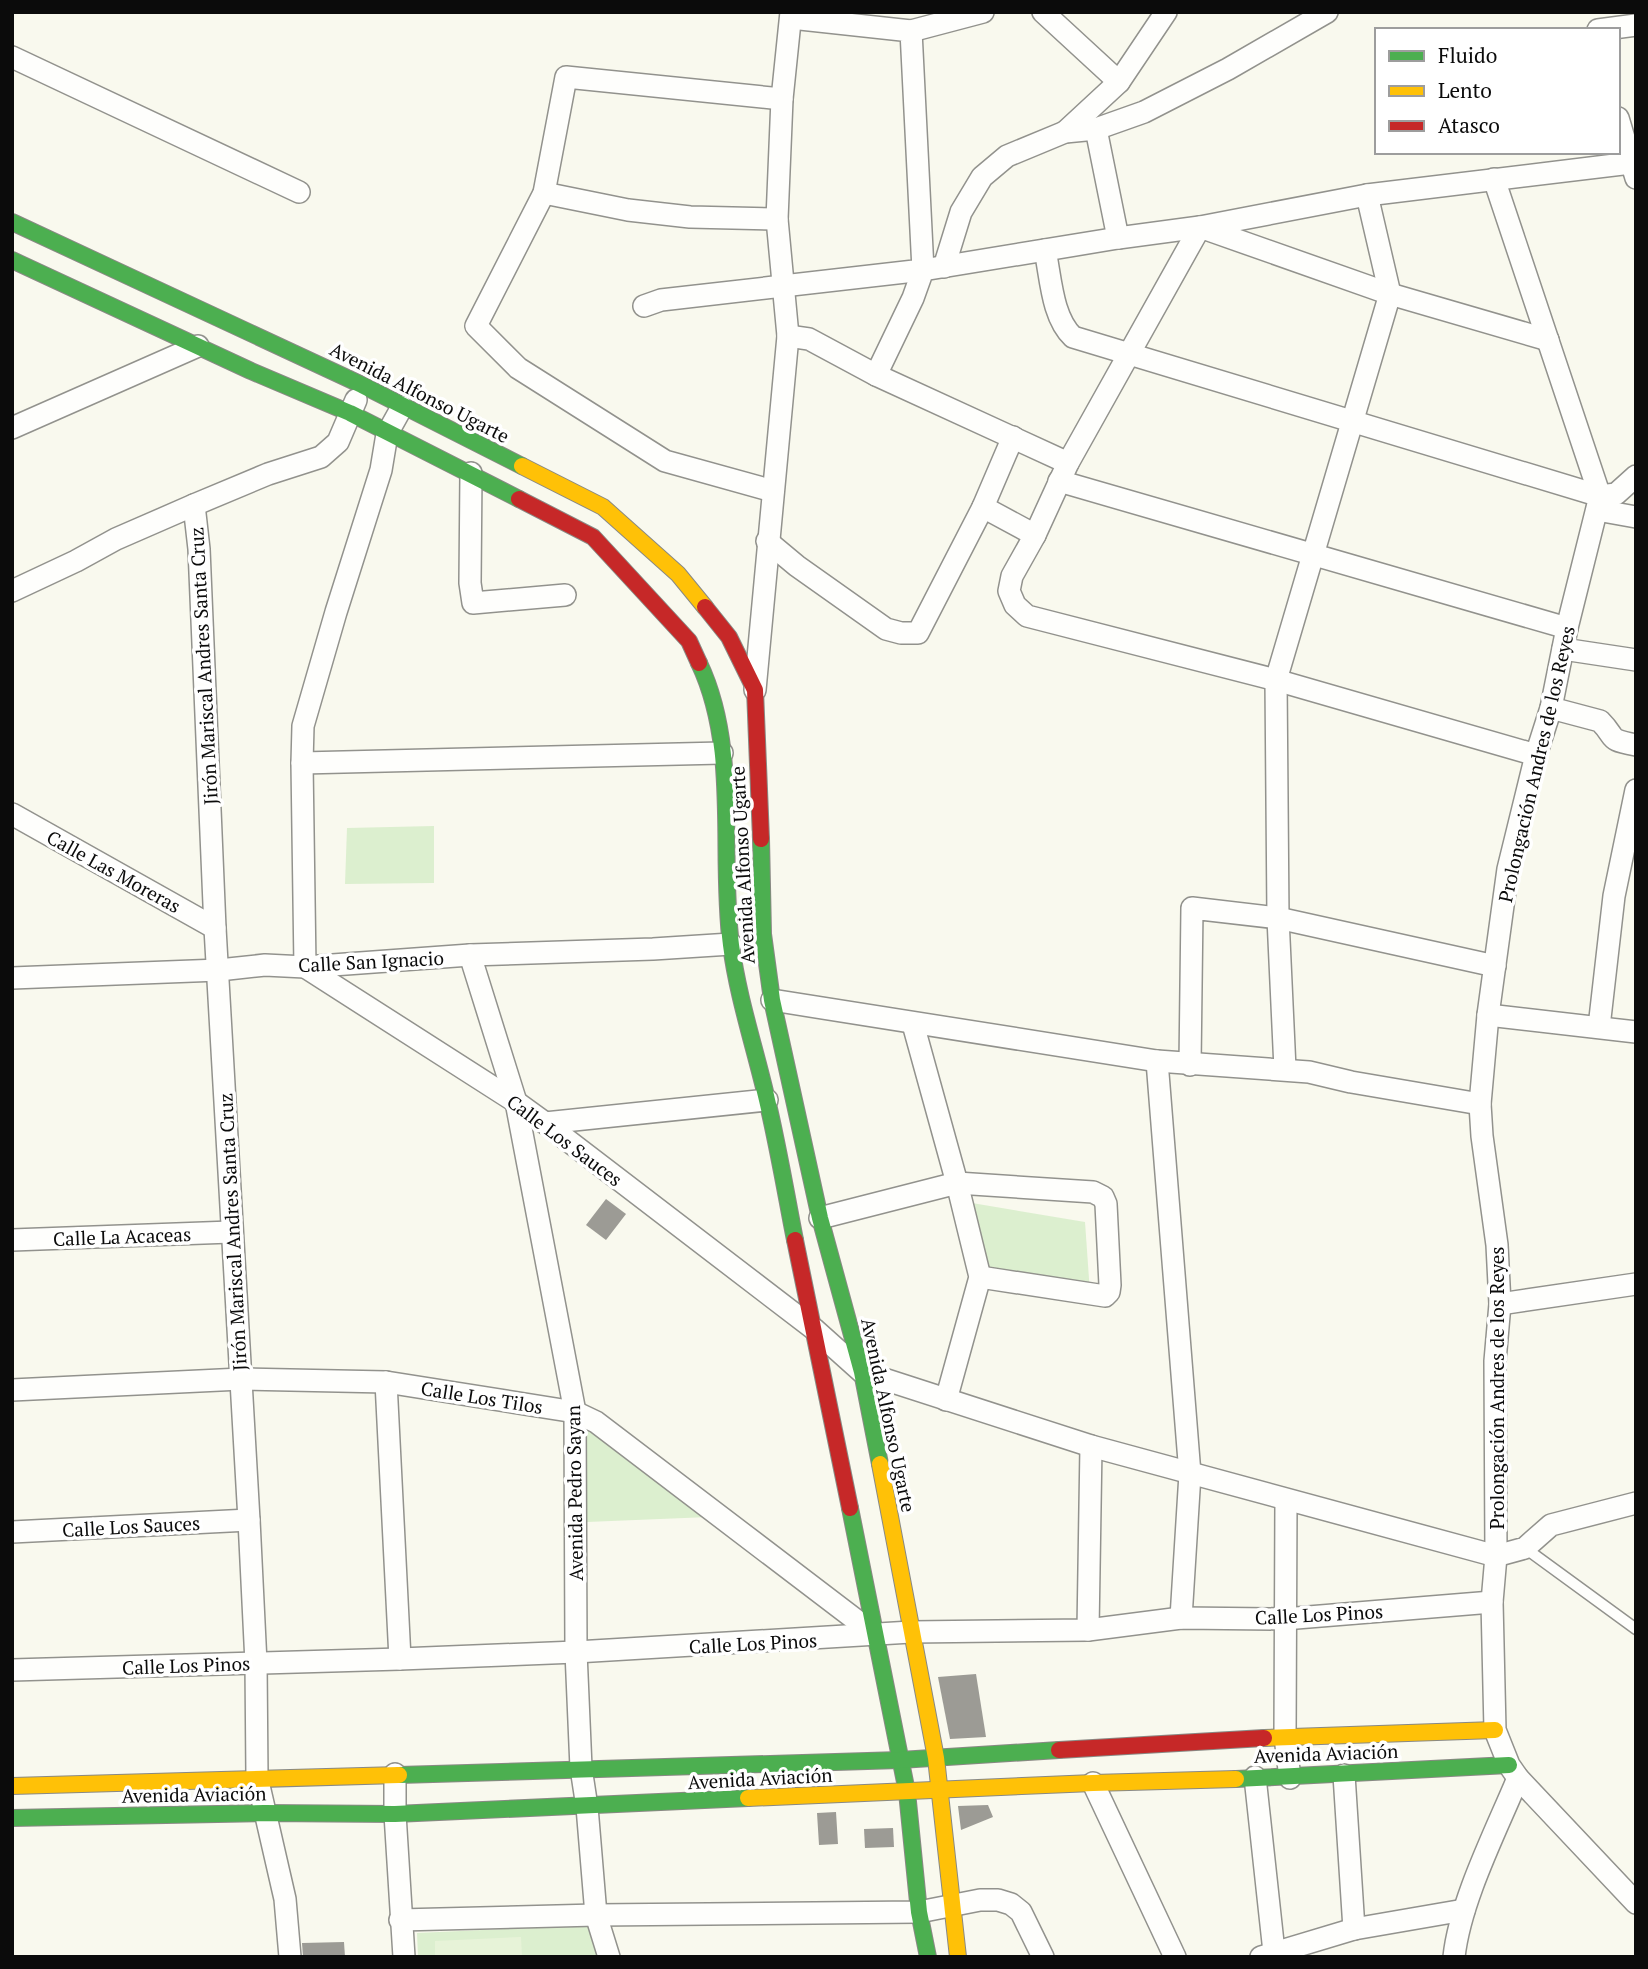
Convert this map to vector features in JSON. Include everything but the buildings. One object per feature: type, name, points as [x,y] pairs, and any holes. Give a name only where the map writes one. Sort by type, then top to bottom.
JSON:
[{"type":"main road","name":"Avenida Alfonso Ugarte","points":[[12,222],[362,385],[603,507],[678,574],[729,637],[755,690],[763,934],[772,1000],[820,1218],[862,1372],[936,1758],[958,1957]]},
{"type":"main road","name":"Avenida Alfonso Ugarte","points":[[12,260],[350,413],[593,537],[689,641],[710,686],[722,754],[731,944],[745,1019],[767,1100],[877,1636],[907,1792],[919,1913],[928,1957]]},
{"type":"main road","name":"Avenida Aviación","points":[[12,1786],[900,1760],[1285,1737],[1494,1730]]},
{"type":"main road","name":"Avenida Aviación","points":[[12,1818],[264,1813],[395,1814],[1093,1783],[1513,1772]]},
{"type":"street","points":[[755,690],[788,336],[777,219],[782,99],[791,15],[911,32],[983,12]]},
{"type":"street","points":[[1043,12],[1119,82]]},
{"type":"street","points":[[1065,132],[1119,82],[1166,12]]},
{"type":"street","points":[[876,375],[913,298],[934,269],[961,212],[982,177],[1007,156],[1065,132],[1096,129],[1144,112],[1228,69],[1327,12]]},
{"type":"street","points":[[1588,12],[1595,28]]},
{"type":"street","points":[[1612,28],[1636,25]]},
{"type":"street","points":[[911,32],[934,269]]},
{"type":"street","points":[[12,57],[299,192]]},
{"type":"street","points":[[773,491],[665,461],[518,368],[476,326],[544,193],[566,77],[782,99]]},
{"type":"street","points":[[644,306],[661,300],[934,269],[1118,237],[1200,227],[1367,195],[1633,162],[1620,124]]},
{"type":"street","points":[[1096,129],[1118,237]]},
{"type":"street","points":[[1494,179],[1599,503]]},
{"type":"street","points":[[544,193],[653,213],[690,217],[777,219]]},
{"type":"street","points":[[1285,1069],[1279,918],[1276,680],[1390,294],[1367,195]]},
{"type":"street","points":[[1200,227],[1390,294],[1548,340]]},
{"type":"street","points":[[1200,227],[1064,472],[1035,535],[1012,576],[1009,591],[1015,605],[1027,616],[1276,680],[1536,755]]},
{"type":"street","points":[[1045,250],[1059,317],[1063,327],[1073,337],[1353,421],[1636,517]]},
{"type":"street","points":[[788,336],[808,339],[876,375],[1013,438],[1064,472],[1565,639],[1636,660]]},
{"type":"street","points":[[12,428],[198,346]]},
{"type":"street","points":[[12,591],[116,539],[194,505],[268,474],[321,457],[338,442],[362,385]]},
{"type":"street","points":[[304,967],[303,726],[381,470],[387,434],[402,407]]},
{"type":"street","points":[[767,541],[797,566],[886,629],[901,633],[918,633],[983,507],[1013,438]]},
{"type":"street","points":[[471,473],[470,583],[473,603],[565,596]]},
{"type":"street","points":[[1599,503],[1616,494],[1636,476]]},
{"type":"street","name":"Prolongación Andres de los Reyes","points":[[1599,503],[1551,708],[1536,755],[1508,869],[1488,1015],[1480,1104],[1497,1245],[1500,1304],[1495,1361],[1496,1556],[1492,1602],[1494,1730],[1513,1772],[1636,1903]]},
{"type":"street","name":"Jirón Mariscal Andres Santa Cruz","points":[[194,505],[199,549],[215,928],[249,1520],[256,1663],[257,1777],[285,1899],[290,1957]]},
{"type":"street","points":[[983,507],[1035,535]]},
{"type":"street","points":[[1551,708],[1600,721],[1606,726],[1609,736],[1617,741],[1636,745]]},
{"type":"street","points":[[302,763],[722,754]]},
{"type":"street","points":[[1600,1027],[1614,896],[1628,864],[1636,789]]},
{"type":"street","name":"Calle Las Moreras","points":[[12,814],[215,928]]},
{"type":"street","points":[[1190,1065],[1192,908],[1279,918],[1495,966]]},
{"type":"street","name":"Calle San Ignacio","points":[[12,978],[219,970],[265,965],[304,967],[470,955],[731,944]]},
{"type":"street","name":"Avenida Pedro Sayan","points":[[470,955],[516,1102],[575,1412],[576,1652],[581,1768],[596,1915],[609,1957]]},
{"type":"street","name":"Calle Los Sauces","points":[[304,967],[545,1123],[814,1329],[862,1372]]},
{"type":"street","points":[[772,1000],[1157,1061],[1285,1069],[1480,1104]]},
{"type":"street","points":[[1488,1015],[1636,1032]]},
{"type":"street","points":[[913,1024],[980,1277],[946,1400]]},
{"type":"street","points":[[1157,1061],[1189,1474],[1181,1618]]},
{"type":"street","points":[[545,1123],[767,1100]]},
{"type":"street","points":[[820,1218],[957,1183],[1093,1192],[1102,1197],[1106,1204],[1110,1285],[1105,1296],[980,1277]]},
{"type":"street","name":"Calle La Acaceas","points":[[12,1240],[231,1232]]},
{"type":"street","points":[[1500,1304],[1636,1284]]},
{"type":"street","points":[[862,1372],[1091,1446],[1496,1556],[1525,1548],[1551,1525],[1636,1503]]},
{"type":"street","name":"Calle Los Tilos","points":[[12,1390],[241,1379],[386,1382],[575,1412],[596,1422],[877,1636]]},
{"type":"street","points":[[386,1382],[400,1660]]},
{"type":"street","points":[[1088,1630],[1091,1446]]},
{"type":"street","points":[[1286,1500],[1285,1737],[1290,1778]]},
{"type":"street","name":"Calle Los Sauces","points":[[12,1532],[249,1520]]},
{"type":"street","name":"Calle Los Pinos","points":[[12,1670],[400,1660],[877,1636],[911,1632],[1088,1630],[1181,1618],[1284,1619],[1492,1602]]},
{"type":"street","points":[[1454,1957],[1464,1910],[1513,1772]]},
{"type":"street","points":[[395,1774],[400,1920],[404,1957]]},
{"type":"street","points":[[1345,1775],[1354,1929]]},
{"type":"street","points":[[1255,1777],[1268,1954],[1354,1929],[1464,1910]]},
{"type":"street","points":[[1093,1783],[1175,1957]]},
{"type":"street","points":[[400,1920],[596,1915],[919,1913],[981,1900],[998,1900],[1011,1904],[1021,1912],[1044,1957]]},
{"type":"lane","points":[[1525,1548],[1636,1629]]},
{"type":"green space","points":[[434,826],[434,883],[345,884],[347,828]]},
{"type":"green space","points":[[972,1203],[1085,1222],[1090,1293],[989,1267]]},
{"type":"green space","points":[[592,1427],[709,1517],[587,1522],[585,1428]]},
{"type":"green space","points":[[597,1925],[601,1957],[418,1957],[417,1933]]},
{"type":"green space","points":[[521,1937],[522,1957],[435,1957],[435,1941]]},
{"type":"traffic: fast","points":[[12,222],[362,385],[522,466]]},
{"type":"traffic: fast","points":[[12,260],[251,371],[350,413],[519,499]]},
{"type":"traffic: fast","points":[[699,663],[712,696],[720,730],[726,802],[728,910],[734,965],[771,1117],[795,1240]]},
{"type":"traffic: fast","points":[[761,839],[763,934],[772,1000],[820,1218],[862,1372],[880,1464]]},
{"type":"traffic: fast","points":[[850,1508],[907,1792],[919,1912],[928,1957]]},
{"type":"traffic: fast","points":[[399,1775],[900,1760],[1059,1750]]},
{"type":"traffic: fast","points":[[1236,1779],[1509,1765]]},
{"type":"traffic: fast","points":[[12,1818],[264,1813],[395,1814],[748,1798]]},
{"type":"traffic: slow","points":[[522,466],[603,507],[678,574],[705,607]]},
{"type":"traffic: slow","points":[[880,1464],[936,1758],[958,1957]]},
{"type":"traffic: slow","points":[[1264,1738],[1495,1730]]},
{"type":"traffic: slow","points":[[12,1786],[399,1775]]},
{"type":"traffic: slow","points":[[748,1798],[1236,1779]]},
{"type":"traffic: jam","points":[[519,499],[593,537],[689,641],[699,663]]},
{"type":"traffic: jam","points":[[705,607],[729,637],[755,690],[761,839]]},
{"type":"traffic: jam","points":[[795,1240],[850,1508]]},
{"type":"traffic: jam","points":[[1059,1750],[1264,1738]]}]
